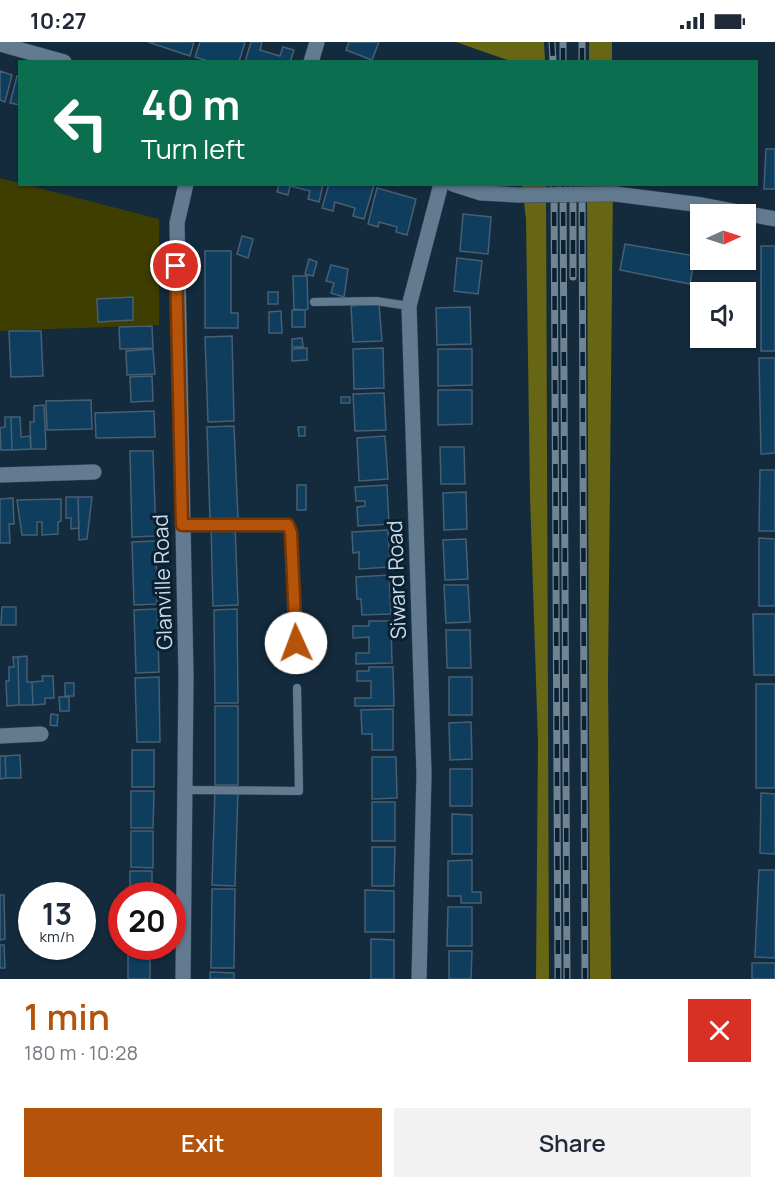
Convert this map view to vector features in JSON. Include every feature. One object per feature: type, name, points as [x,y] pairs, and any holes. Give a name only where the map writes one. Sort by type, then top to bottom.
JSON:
[{"type":"street","points":[[312,60],[317,42]]},
{"type":"street","points":[[0,45],[56,60]]},
{"type":"street","name":"Glanville Road","points":[[183,979],[186,675],[177,223],[186,186]]},
{"type":"street","name":"Siward Road","points":[[419,979],[424,774],[409,306],[440,186]]},
{"type":"street","points":[[459,186],[481,193],[518,195],[615,194],[702,205],[775,219]]},
{"type":"street","points":[[0,475],[94,472]]},
{"type":"street","points":[[0,736],[41,734]]},
{"type":"lane","points":[[315,302],[376,301],[409,306]]},
{"type":"lane","points":[[182,525],[288,525],[291,533],[296,643]]},
{"type":"lane","points":[[185,790],[299,791],[297,688]]},
{"type":"shaded area","points":[[456,42],[544,42],[545,60],[507,60]]},
{"type":"shaded area","points":[[589,42],[612,42],[612,60],[589,60]]},
{"type":"shaded area","points":[[0,178],[18,183],[18,186],[31,186],[159,219],[159,325],[0,331]]},
{"type":"shaded area","points":[[522,186],[546,186],[549,979],[536,979],[538,743],[530,496],[526,219]]},
{"type":"shaded area","points":[[587,186],[613,186],[608,681],[611,979],[590,979]]},
{"type":"building","points":[[148,42],[194,42],[190,56]]},
{"type":"building","points":[[200,42],[245,42],[240,60],[205,60],[195,57]]},
{"type":"building","points":[[251,42],[262,42],[260,50],[280,56],[283,47],[294,50],[291,60],[246,60]]},
{"type":"building","points":[[349,42],[379,42],[372,60],[346,50]]},
{"type":"building","points":[[0,71],[12,75],[5,102],[0,100]]},
{"type":"building","points":[[17,76],[18,105],[10,103]]},
{"type":"building","points":[[766,149],[775,149],[775,189],[764,189]]},
{"type":"building","points":[[278,186],[290,186],[288,195],[277,192]]},
{"type":"building","points":[[290,186],[323,186],[319,202],[308,199],[310,191]]},
{"type":"building","points":[[328,186],[374,186],[364,219],[353,216],[355,208],[335,202],[333,211],[322,208]]},
{"type":"building","points":[[377,188],[416,199],[407,235],[396,232],[397,227],[379,222],[378,227],[368,224]]},
{"type":"building","points":[[463,214],[491,217],[488,254],[460,251]]},
{"type":"building","points":[[242,236],[253,239],[248,258],[237,254]]},
{"type":"building","points":[[625,244],[690,255],[690,270],[692,270],[690,284],[620,270]]},
{"type":"building","points":[[761,246],[775,246],[775,351],[761,351]]},
{"type":"building","points":[[205,251],[231,251],[231,313],[238,313],[238,328],[205,328]]},
{"type":"building","points":[[457,258],[482,261],[478,294],[454,291]]},
{"type":"building","points":[[309,259],[317,262],[313,276],[305,274]]},
{"type":"building","points":[[331,265],[348,269],[344,297],[331,293],[334,283],[326,281]]},
{"type":"building","points":[[293,276],[307,276],[308,309],[294,309]]},
{"type":"building","points":[[268,292],[278,292],[278,304],[268,304]]},
{"type":"building","points":[[133,297],[133,320],[98,322],[97,299]]},
{"type":"building","points":[[379,304],[382,341],[353,342],[351,306]]},
{"type":"building","points":[[470,307],[471,344],[437,345],[436,308]]},
{"type":"building","points":[[292,310],[305,310],[305,327],[292,327]]},
{"type":"building","points":[[281,311],[282,333],[269,333],[269,312]]},
{"type":"building","points":[[152,326],[153,348],[120,349],[119,327]]},
{"type":"building","points":[[9,331],[41,331],[43,376],[11,377]]},
{"type":"building","points":[[232,336],[234,421],[208,422],[205,337]]},
{"type":"building","points":[[302,338],[303,347],[292,347],[292,339]]},
{"type":"building","points":[[307,348],[307,360],[292,361],[292,349]]},
{"type":"building","points":[[383,348],[384,388],[354,389],[353,349]]},
{"type":"building","points":[[153,349],[155,374],[127,375],[126,351]]},
{"type":"building","points":[[438,349],[472,349],[472,385],[438,386]]},
{"type":"building","points":[[759,358],[775,358],[775,453],[761,454]]},
{"type":"building","points":[[152,376],[153,401],[131,402],[130,377]]},
{"type":"building","points":[[438,390],[472,390],[472,424],[438,425]]},
{"type":"building","points":[[384,393],[386,430],[355,431],[353,394]]},
{"type":"building","points":[[341,397],[350,397],[350,403],[341,403]]},
{"type":"building","points":[[91,400],[92,429],[47,430],[46,401]]},
{"type":"building","points":[[44,405],[46,449],[31,449],[30,422],[34,422],[34,406]]},
{"type":"building","points":[[154,411],[155,437],[96,438],[95,413]]},
{"type":"building","points":[[5,417],[11,417],[12,450],[1,450],[0,428],[5,427]]},
{"type":"building","points":[[11,417],[20,417],[21,437],[30,436],[31,449],[12,450]]},
{"type":"building","points":[[234,426],[238,519],[210,520],[207,427]]},
{"type":"building","points":[[298,427],[305,427],[305,436],[299,436]]},
{"type":"building","points":[[385,436],[388,479],[359,481],[357,438]]},
{"type":"building","points":[[440,447],[464,447],[465,484],[441,484]]},
{"type":"building","points":[[130,451],[153,451],[156,536],[132,537]]},
{"type":"building","points":[[760,470],[775,470],[775,531],[759,531]]},
{"type":"building","points":[[297,485],[306,485],[306,510],[297,510]]},
{"type":"building","points":[[387,485],[389,524],[358,526],[357,507],[365,506],[365,501],[356,501],[355,487]]},
{"type":"building","points":[[466,492],[467,529],[444,530],[443,493]]},
{"type":"building","points":[[66,497],[78,497],[79,528],[71,529],[71,518],[66,518]]},
{"type":"building","points":[[78,497],[92,497],[87,539],[79,540]]},
{"type":"building","points":[[13,498],[14,524],[9,524],[10,543],[0,543],[0,499]]},
{"type":"building","points":[[61,499],[61,521],[58,522],[58,534],[42,535],[42,522],[37,522],[37,535],[22,535],[17,500]]},
{"type":"building","points":[[235,524],[238,605],[213,606],[211,525]]},
{"type":"building","points":[[388,530],[390,567],[359,569],[359,552],[353,553],[352,532]]},
{"type":"building","points":[[759,538],[775,539],[775,606],[759,606]]},
{"type":"building","points":[[466,539],[468,579],[445,580],[443,540]]},
{"type":"building","points":[[156,541],[157,604],[134,605],[132,542]]},
{"type":"building","points":[[389,575],[391,614],[362,615],[361,599],[357,599],[356,577]]},
{"type":"building","points":[[444,585],[468,585],[470,622],[446,623]]},
{"type":"building","points":[[2,607],[16,607],[16,625],[1,625]]},
{"type":"building","points":[[157,609],[159,672],[136,673],[134,610]]},
{"type":"building","points":[[237,609],[238,703],[215,703],[214,610]]},
{"type":"building","points":[[753,614],[775,614],[775,675],[754,675]]},
{"type":"building","points":[[369,621],[391,621],[392,663],[356,664],[356,653],[369,653],[369,637],[353,638],[353,626],[369,626]]},
{"type":"building","points":[[446,630],[470,630],[471,668],[447,668]]},
{"type":"building","points":[[27,656],[27,682],[32,682],[33,705],[19,705],[18,657]]},
{"type":"building","points":[[13,657],[18,657],[19,705],[7,706],[6,681],[9,681],[9,667],[14,667]]},
{"type":"building","points":[[369,667],[393,667],[394,706],[355,706],[355,698],[371,698],[371,681],[357,681],[357,671],[369,671]]},
{"type":"building","points":[[42,676],[53,676],[54,698],[45,698],[45,704],[33,705],[32,682],[43,681]]},
{"type":"building","points":[[159,677],[160,742],[137,742],[135,678]]},
{"type":"building","points":[[449,677],[472,677],[472,715],[449,715]]},
{"type":"building","points":[[65,683],[74,683],[74,696],[65,696]]},
{"type":"building","points":[[756,684],[775,684],[775,788],[756,788]]},
{"type":"building","points":[[59,697],[69,697],[69,711],[60,711]]},
{"type":"building","points":[[215,706],[238,706],[238,785],[215,785]]},
{"type":"building","points":[[393,709],[393,750],[372,750],[372,734],[362,734],[361,710]]},
{"type":"building","points":[[51,714],[58,715],[57,726],[50,725]]},
{"type":"building","points":[[471,722],[472,759],[450,760],[449,723]]},
{"type":"building","points":[[132,750],[154,750],[154,787],[132,787]]},
{"type":"building","points":[[20,755],[21,778],[6,778],[5,756]]},
{"type":"building","points":[[0,756],[5,756],[6,778],[0,779]]},
{"type":"building","points":[[372,757],[396,757],[397,798],[372,799]]},
{"type":"building","points":[[450,769],[472,769],[472,806],[450,806]]},
{"type":"building","points":[[215,790],[238,791],[235,886],[212,885]]},
{"type":"building","points":[[131,791],[154,791],[153,828],[131,828]]},
{"type":"building","points":[[761,793],[775,794],[775,854],[760,853]]},
{"type":"building","points":[[372,802],[395,802],[395,841],[372,841]]},
{"type":"building","points":[[452,814],[472,815],[472,854],[452,854]]},
{"type":"building","points":[[131,831],[153,831],[153,868],[131,867]]},
{"type":"building","points":[[372,847],[395,847],[394,886],[372,886]]},
{"type":"building","points":[[472,860],[472,892],[481,892],[481,903],[461,903],[461,896],[448,896],[448,861]]},
{"type":"building","points":[[759,870],[775,870],[775,958],[755,957]]},
{"type":"building","points":[[130,871],[152,871],[152,882],[130,882]]},
{"type":"building","points":[[212,889],[235,889],[234,968],[211,968]]},
{"type":"building","points":[[365,890],[394,891],[394,932],[365,932]]},
{"type":"building","points":[[0,895],[4,895],[5,939],[0,940]]},
{"type":"building","points":[[448,907],[472,907],[472,946],[447,946]]},
{"type":"building","points":[[371,939],[394,940],[394,979],[371,979]]},
{"type":"building","points":[[0,945],[4,945],[5,968],[0,968]]},
{"type":"building","points":[[449,951],[472,951],[471,979],[449,979]]},
{"type":"building","points":[[128,960],[150,960],[150,979],[128,979]]},
{"type":"building","points":[[752,963],[775,963],[775,979],[752,979]]},
{"type":"building","points":[[210,972],[234,973],[234,979],[210,979]]},
{"type":"railway","points":[[552,42],[553,60]]},
{"type":"railway","points":[[563,42],[563,60]]},
{"type":"railway","points":[[582,42],[582,60]]},
{"type":"railway","points":[[554,186],[558,979]]},
{"type":"railway","points":[[563,186],[567,979]]},
{"type":"railway","points":[[573,186],[573,277]]},
{"type":"railway","points":[[582,186],[585,979]]},
{"type":"route","points":[[176,266],[182,525],[284,523],[288,525],[291,533],[296,643]]}]
